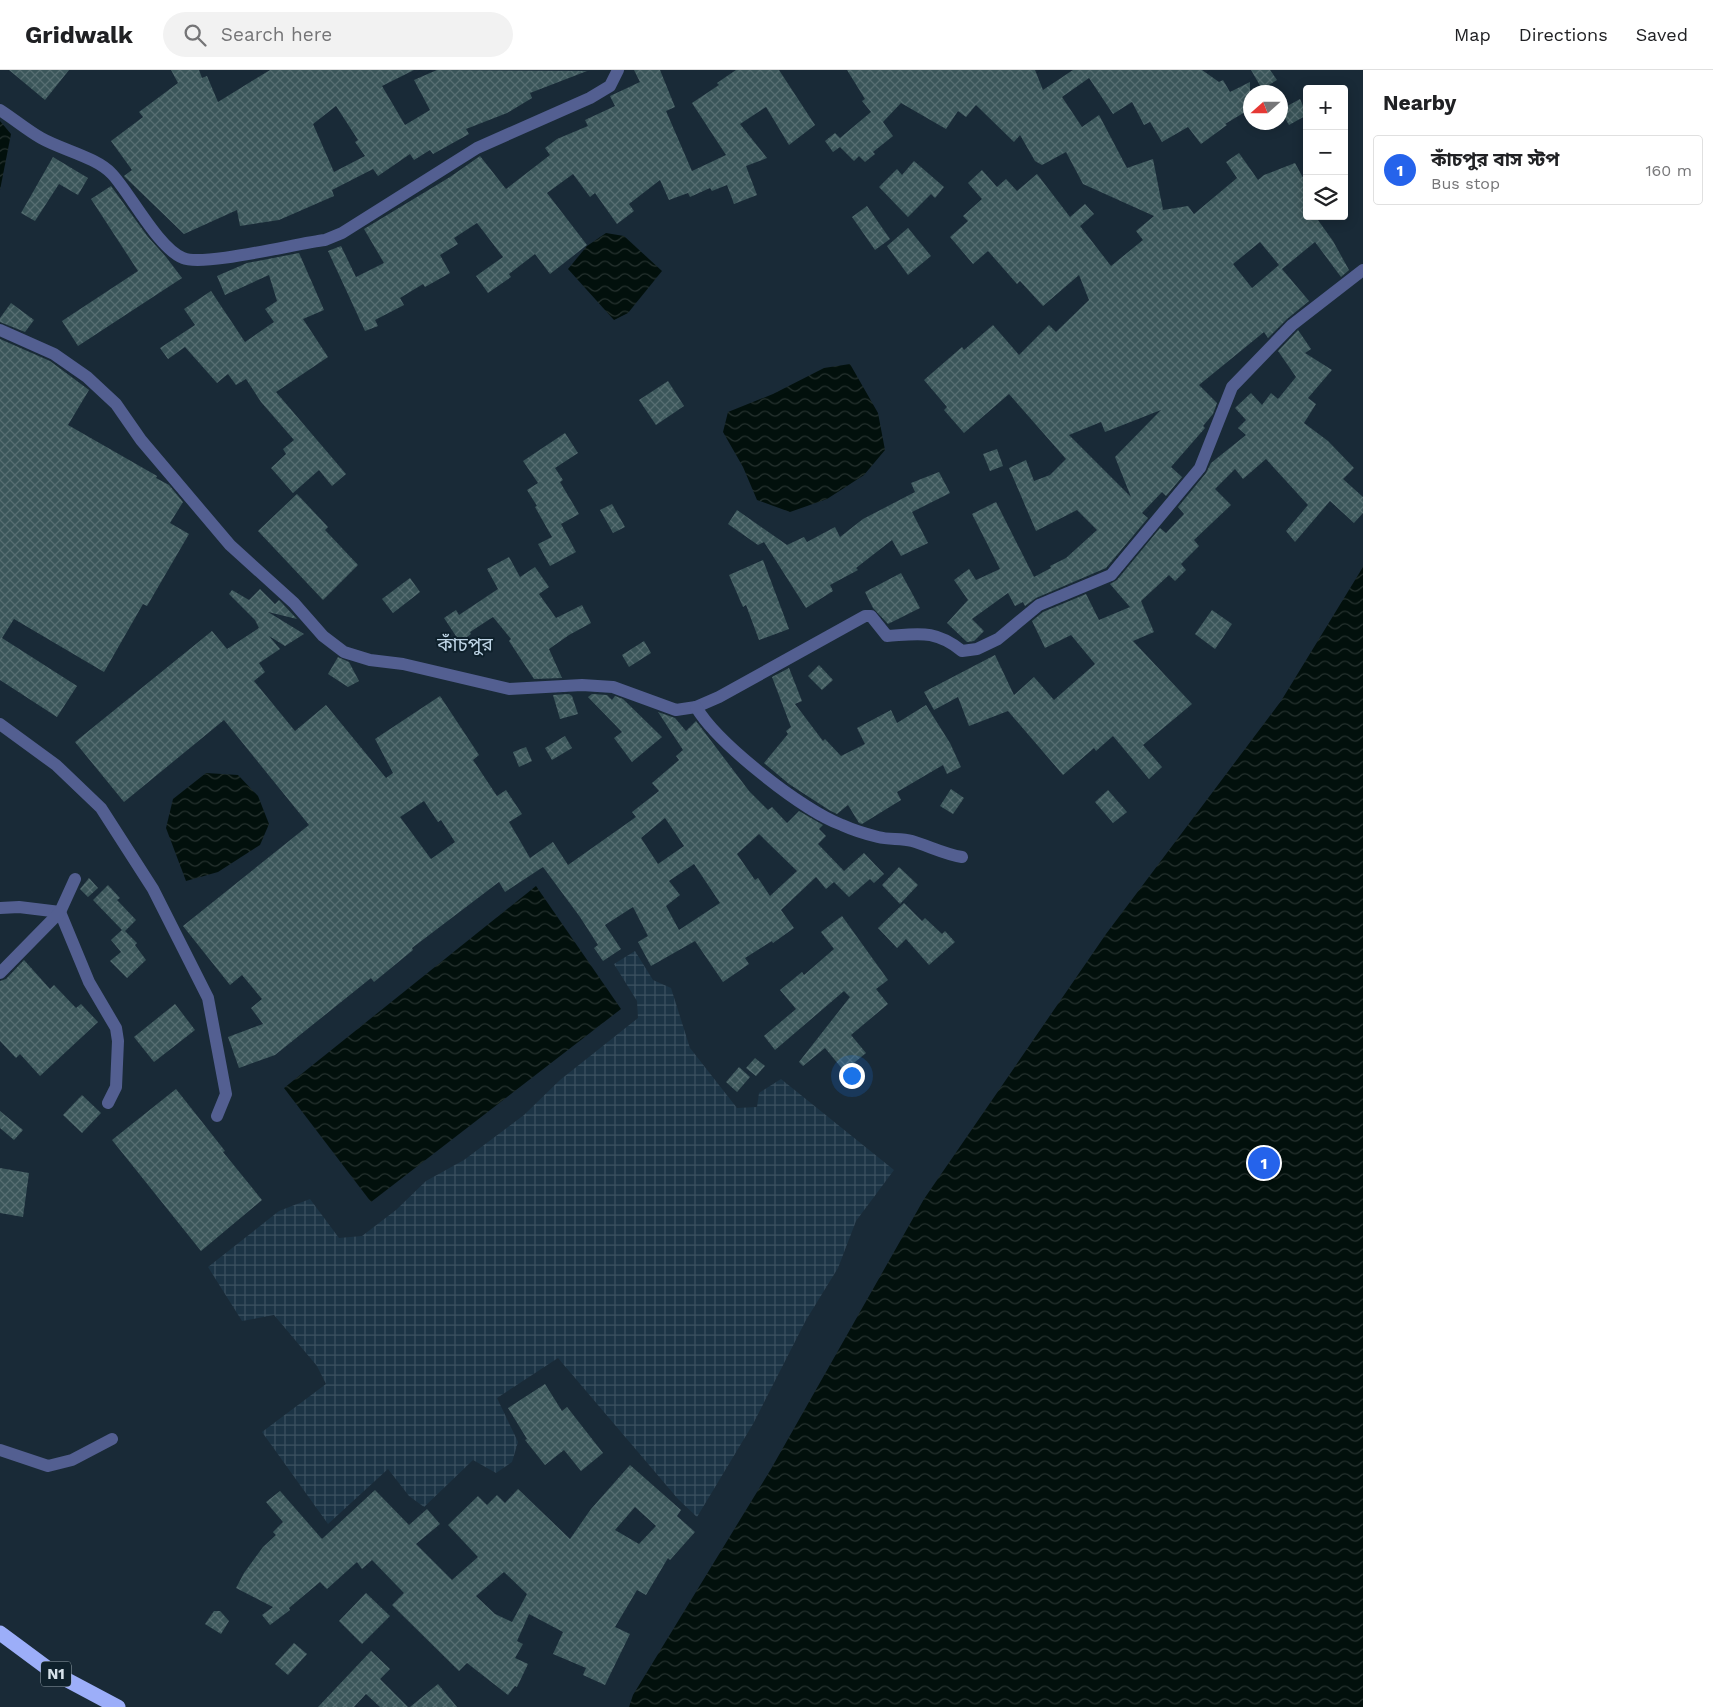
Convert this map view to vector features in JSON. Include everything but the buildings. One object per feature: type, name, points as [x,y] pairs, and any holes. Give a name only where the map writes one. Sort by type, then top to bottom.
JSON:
[{"type":"highway","name":"N1","points":[[0,1633],[54,1673],[118,1707]]},
{"type":"street","points":[[0,110],[42,138],[99,165],[112,174],[167,245],[183,258],[206,260],[325,240],[342,233],[477,148],[590,98],[610,86],[618,70]]},
{"type":"street","points":[[0,330],[54,354],[87,376],[116,404],[141,440],[230,546],[294,603],[323,636],[344,652],[370,660],[403,664],[509,689],[582,685],[613,687],[676,710],[696,707],[720,697],[865,616],[871,616],[886,636],[919,632],[951,642],[962,651],[978,649],[998,639],[1039,605],[1111,575],[1200,468],[1232,387],[1292,325],[1363,270]]},
{"type":"street","points":[[696,707],[703,719],[721,738],[754,766],[804,803],[840,825],[878,837],[911,841],[943,854],[962,857]]},
{"type":"street","points":[[0,724],[56,765],[101,808],[153,889],[208,998],[226,1094],[216,1116]]},
{"type":"street","points":[[0,973],[60,912],[75,879]]},
{"type":"street","points":[[0,908],[19,907],[60,912]]},
{"type":"street","points":[[60,912],[89,982],[116,1028],[118,1041],[116,1087],[108,1103]]},
{"type":"street","points":[[0,1450],[48,1466],[72,1460],[112,1439]]},
{"type":"shaded area","points":[[635,951],[653,980],[671,988],[690,1048],[737,1108],[757,1107],[759,1093],[781,1079],[894,1170],[856,1221],[838,1268],[806,1320],[753,1424],[697,1517],[678,1499],[558,1358],[497,1398],[518,1442],[512,1462],[496,1473],[473,1460],[424,1507],[409,1496],[388,1469],[328,1524],[262,1432],[326,1384],[317,1366],[274,1315],[242,1321],[208,1267],[279,1211],[310,1199],[339,1238],[362,1236],[396,1210],[426,1181],[464,1160],[524,1115],[560,1080],[638,1018],[637,1001],[614,964]]},
{"type":"water","points":[[0,121],[11,134],[0,190]]},
{"type":"water","points":[[606,233],[624,236],[662,271],[628,313],[614,320],[568,269],[587,246]]},
{"type":"water","points":[[850,364],[878,413],[885,450],[864,475],[827,499],[790,512],[757,500],[743,467],[723,432],[728,412],[773,394],[824,368]]},
{"type":"water","points":[[1363,567],[1363,1707],[629,1707],[633,1695],[771,1469],[924,1199],[1106,934],[1281,701]]},
{"type":"water","points":[[206,773],[238,775],[258,796],[269,824],[260,845],[218,872],[186,881],[166,828],[173,799]]},
{"type":"water","points":[[536,886],[621,1009],[371,1202],[284,1088]]},
{"type":"place","name":"কাঁচপুর বাস স্টপ","points":[[1264,1163]]},
{"type":"district","name":"কাঁচপুর","points":[[465,644]]}]
